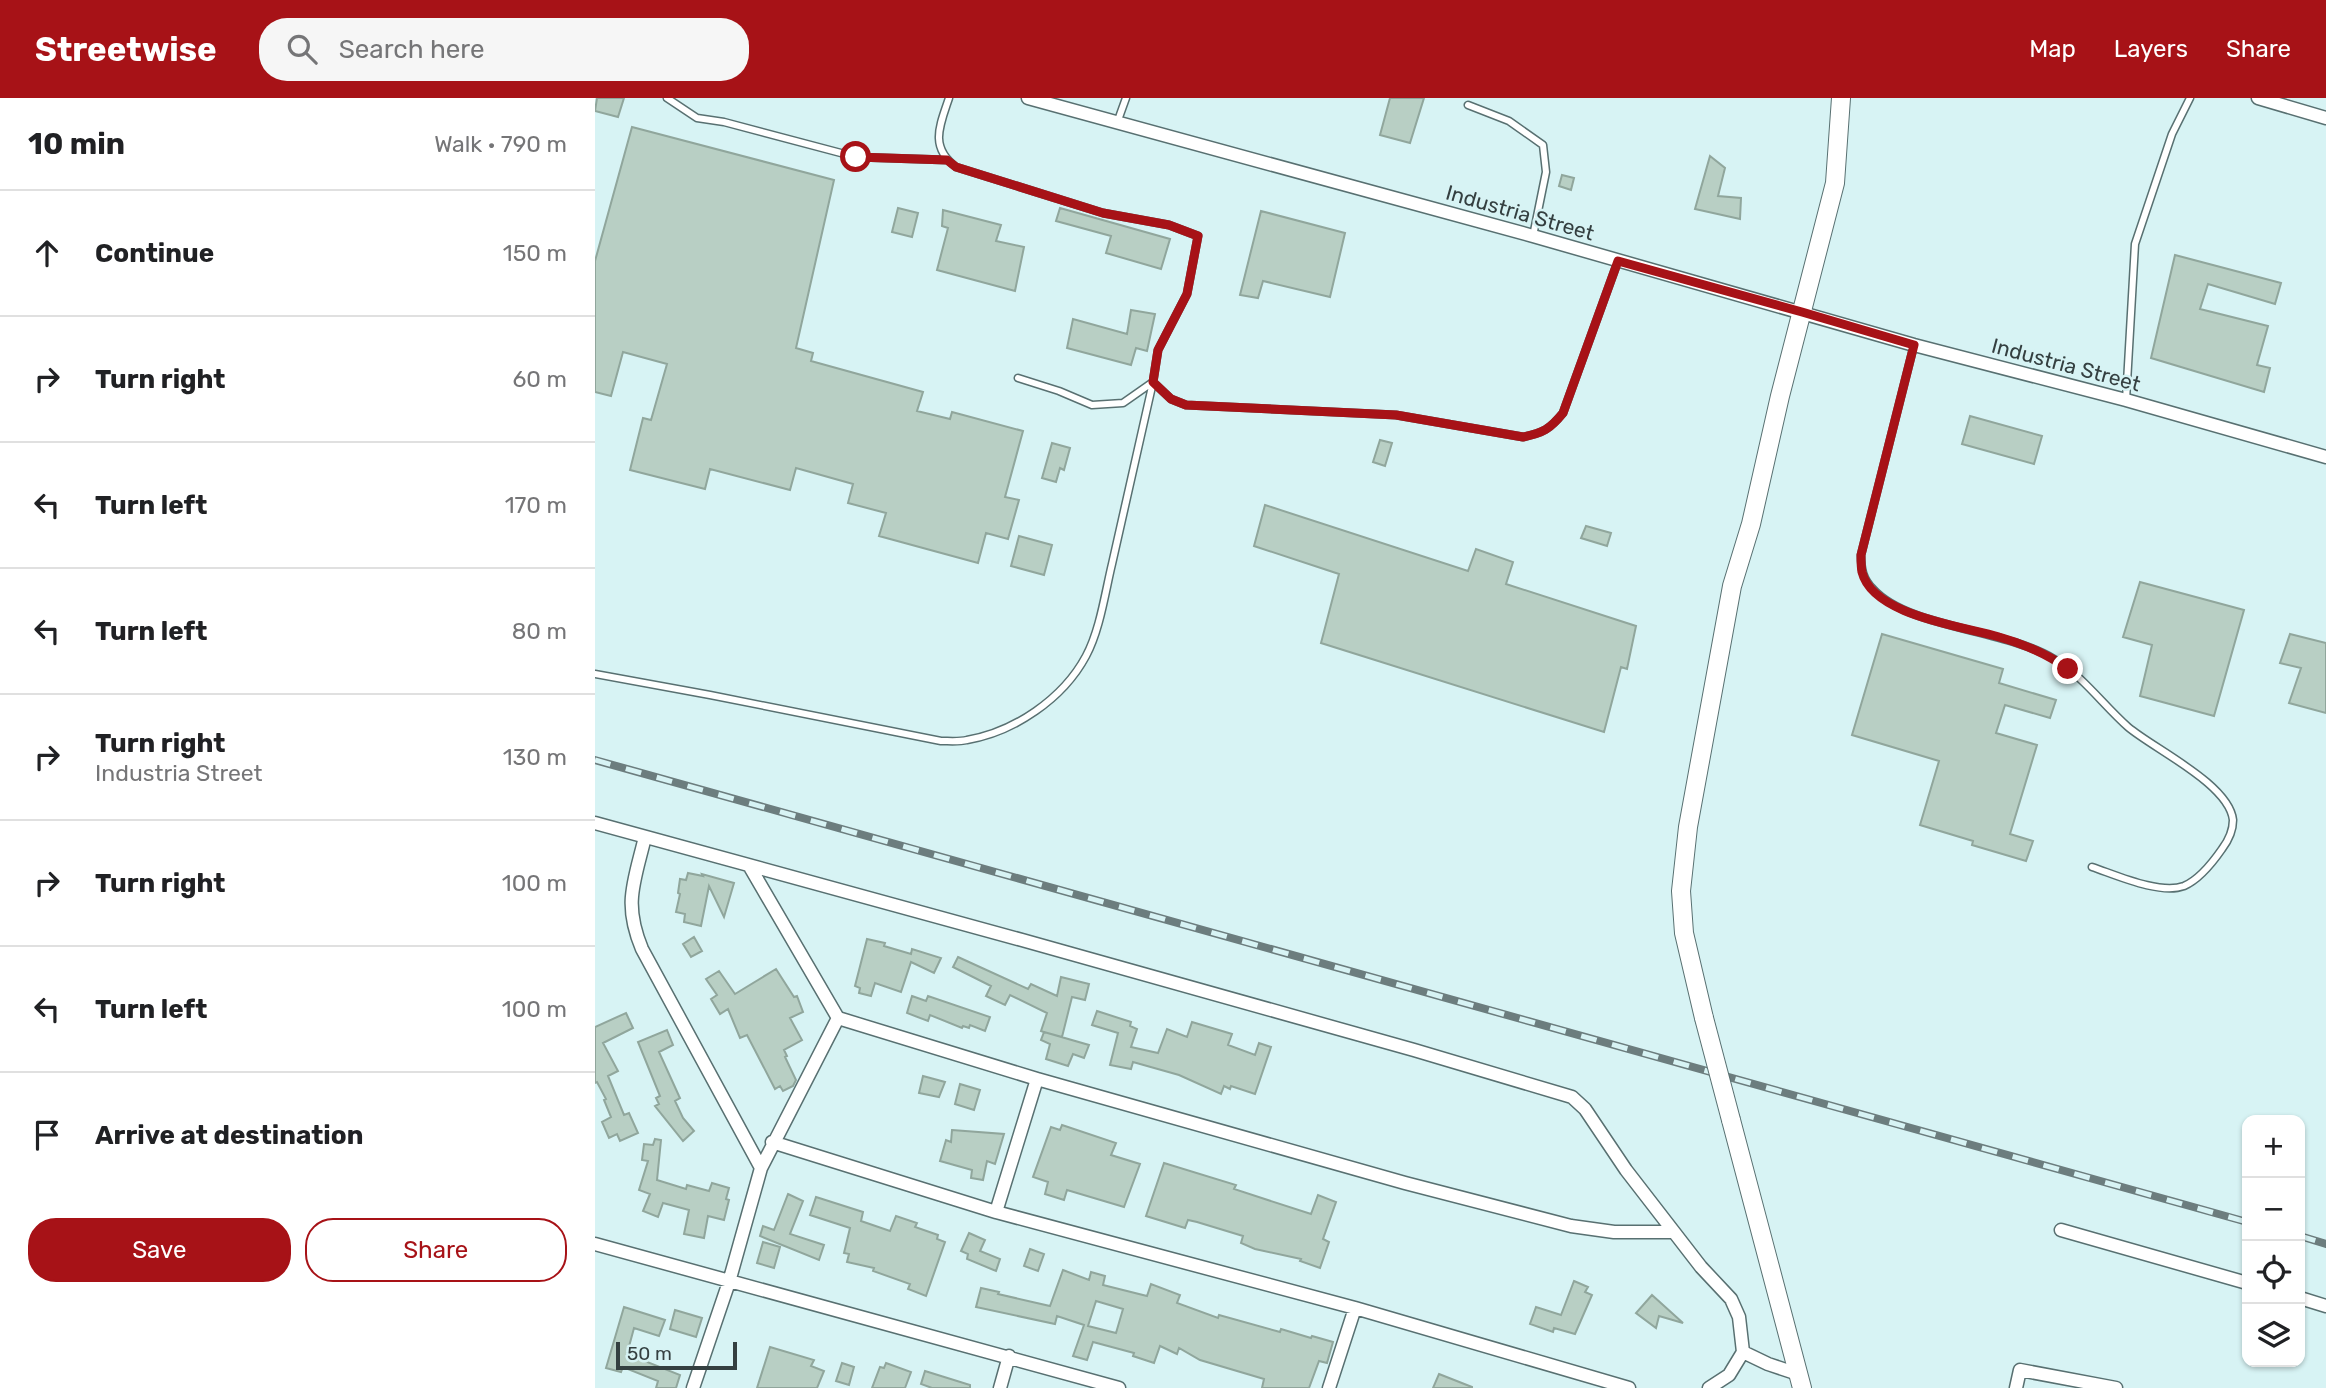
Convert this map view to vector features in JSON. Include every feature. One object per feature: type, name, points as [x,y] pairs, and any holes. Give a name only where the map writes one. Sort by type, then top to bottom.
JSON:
[{"type":"street","name":"Industria Street","points":[[1028,98],[2326,457]]},
{"type":"street","points":[[1800,1381],[1704,1018],[1684,933],[1681,891],[1683,858],[1732,586],[1751,524],[1780,396],[1835,183],[1841,98]]},
{"type":"street","points":[[2267,99],[2326,118]]},
{"type":"street","points":[[595,823],[1414,1050],[1572,1097],[1585,1110],[1626,1170],[1701,1267],[1731,1299],[1739,1317],[1743,1352],[1729,1374],[1709,1388]]},
{"type":"street","points":[[645,837],[630,906],[634,931],[761,1168]]},
{"type":"street","points":[[750,867],[838,1018],[1037,1079],[1405,1183],[1571,1226],[1614,1233],[1674,1232]]},
{"type":"street","points":[[693,1388],[729,1282],[761,1168],[838,1018]]},
{"type":"street","points":[[996,1212],[1037,1079]]},
{"type":"street","points":[[772,1142],[996,1212],[1355,1308],[1629,1388]]},
{"type":"street","points":[[2061,1230],[2242,1282]]},
{"type":"street","points":[[595,1244],[1119,1388]]},
{"type":"street","points":[[2305,1300],[2326,1306]]},
{"type":"street","points":[[1329,1388],[1355,1308]]},
{"type":"street","points":[[1743,1352],[1800,1381]]},
{"type":"street","points":[[1000,1388],[1009,1356]]},
{"type":"street","points":[[2016,1388],[2020,1370],[2116,1388]]},
{"type":"lane","points":[[667,98],[697,118],[724,122],[856,157],[947,160]]},
{"type":"lane","points":[[595,674],[941,741],[966,741],[991,734],[1042,707],[1061,690],[1086,656],[1100,615],[1158,350],[1187,294],[1198,236],[1169,225],[1103,213],[956,167],[947,160],[939,136],[949,98]]},
{"type":"lane","points":[[1117,123],[1126,98]]},
{"type":"lane","points":[[2126,400],[2135,244],[2172,134],[2190,98]]},
{"type":"lane","points":[[1468,105],[1509,121],[1543,145],[1546,172],[1533,236]]},
{"type":"lane","points":[[1153,382],[1171,399],[1200,407],[1396,415],[1523,437],[1542,433],[1563,413],[1618,261]]},
{"type":"lane","points":[[1914,345],[1861,555],[1865,579],[1879,595],[1899,608],[1915,615],[2001,637],[2037,650],[2068,669],[2130,728],[2178,760],[2223,799],[2233,821],[2222,849],[2199,875],[2184,886],[2166,888],[2092,867]]},
{"type":"lane","points":[[1018,378],[1092,405],[1123,403],[1153,382]]},
{"type":"building","points":[[597,98],[624,98],[618,117],[595,111]]},
{"type":"building","points":[[1390,98],[1424,98],[1410,143],[1380,135]]},
{"type":"building","points":[[632,127],[834,180],[796,348],[813,353],[811,361],[923,392],[917,411],[950,419],[952,412],[1023,431],[1005,497],[1019,500],[1008,539],[986,533],[978,563],[879,536],[886,513],[848,503],[853,484],[796,468],[790,490],[710,469],[705,489],[630,470],[643,418],[651,420],[667,364],[623,352],[611,396],[595,392],[595,261]]},
{"type":"building","points":[[1710,156],[1725,168],[1718,196],[1741,198],[1740,219],[1695,209]]},
{"type":"building","points":[[1562,175],[1574,178],[1571,190],[1559,186]]},
{"type":"building","points":[[898,208],[918,213],[912,237],[892,232]]},
{"type":"building","points":[[1060,208],[1170,239],[1161,269],[1106,253],[1111,236],[1056,221]]},
{"type":"building","points":[[943,210],[1001,225],[996,241],[1024,247],[1015,291],[937,270],[948,228],[942,226]]},
{"type":"building","points":[[1261,211],[1345,233],[1330,297],[1263,281],[1258,298],[1240,295]]},
{"type":"building","points":[[2175,255],[2281,283],[2275,304],[2208,284],[2200,309],[2268,326],[2257,365],[2270,368],[2264,392],[2151,358]]},
{"type":"building","points":[[1131,310],[1155,314],[1147,351],[1136,348],[1131,365],[1067,348],[1073,319],[1127,334]]},
{"type":"building","points":[[1970,416],[2042,436],[2034,464],[1962,444]]},
{"type":"building","points":[[1380,440],[1392,443],[1385,466],[1373,462]]},
{"type":"building","points":[[1052,443],[1070,448],[1064,470],[1060,468],[1056,482],[1042,478]]},
{"type":"building","points":[[1265,505],[1468,571],[1476,549],[1513,562],[1506,584],[1636,626],[1627,669],[1621,667],[1604,732],[1321,643],[1339,574],[1254,546]]},
{"type":"building","points":[[1586,526],[1611,533],[1607,546],[1581,538]]},
{"type":"building","points":[[1019,536],[1052,545],[1044,575],[1011,566]]},
{"type":"building","points":[[2140,582],[2244,610],[2214,716],[2140,696],[2152,645],[2123,637]]},
{"type":"building","points":[[1882,634],[2003,669],[1999,683],[2056,700],[2050,718],[2005,705],[1996,733],[2037,745],[2010,834],[2033,841],[2026,861],[1972,845],[1973,841],[1920,825],[1939,761],[1852,735]]},
{"type":"building","points":[[2290,634],[2326,643],[2326,713],[2289,703],[2301,668],[2280,663]]},
{"type":"building","points":[[688,873],[734,883],[724,917],[709,886],[701,926],[684,922],[685,914],[676,912],[680,879],[686,880]]},
{"type":"building","points":[[694,937],[702,951],[691,957],[683,944]]},
{"type":"building","points":[[867,939],[911,954],[912,949],[941,958],[934,973],[911,962],[901,992],[875,983],[871,996],[859,993],[860,988],[855,986]]},
{"type":"building","points":[[958,957],[1028,989],[1031,984],[1057,996],[1061,977],[1089,984],[1085,1000],[1072,997],[1062,1037],[1041,1031],[1047,1013],[1010,995],[1005,1005],[986,996],[991,986],[953,967]]},
{"type":"building","points":[[776,969],[794,997],[797,996],[803,1012],[790,1018],[802,1040],[784,1050],[796,1080],[793,1086],[783,1091],[780,1086],[775,1089],[747,1035],[740,1038],[728,1009],[720,1014],[711,999],[717,995],[706,979],[719,971],[735,994]]},
{"type":"building","points":[[912,996],[926,1001],[928,996],[990,1017],[985,1031],[970,1025],[969,1028],[962,1028],[930,1015],[928,1021],[907,1013]]},
{"type":"building","points":[[1097,1011],[1131,1022],[1130,1026],[1137,1029],[1131,1047],[1158,1053],[1167,1029],[1187,1037],[1192,1022],[1232,1034],[1228,1045],[1255,1055],[1259,1043],[1271,1047],[1255,1094],[1224,1086],[1221,1094],[1179,1075],[1133,1062],[1131,1069],[1110,1065],[1118,1033],[1092,1025]]},
{"type":"building","points":[[626,1013],[633,1028],[603,1043],[618,1071],[608,1076],[624,1115],[629,1113],[638,1133],[620,1141],[617,1134],[609,1138],[602,1122],[611,1117],[604,1100],[606,1099],[597,1082],[595,1083],[595,1027]]},
{"type":"building","points":[[667,1030],[673,1045],[659,1052],[680,1098],[675,1101],[683,1118],[694,1131],[683,1141],[655,1106],[659,1104],[656,1098],[660,1096],[638,1042]]},
{"type":"building","points":[[1044,1032],[1089,1045],[1084,1058],[1073,1054],[1068,1066],[1046,1059],[1050,1044],[1041,1040]]},
{"type":"building","points":[[923,1076],[945,1082],[939,1097],[919,1093]]},
{"type":"building","points":[[960,1084],[980,1090],[974,1110],[955,1104]]},
{"type":"building","points":[[1062,1125],[1116,1143],[1111,1155],[1140,1164],[1124,1207],[1067,1190],[1064,1200],[1045,1194],[1048,1182],[1033,1177],[1051,1127],[1060,1130]]},
{"type":"building","points":[[952,1130],[1004,1134],[995,1164],[987,1161],[983,1180],[971,1178],[972,1170],[940,1161],[946,1140],[951,1142]]},
{"type":"building","points":[[655,1139],[661,1140],[657,1180],[686,1189],[687,1185],[709,1191],[712,1183],[729,1188],[724,1220],[708,1216],[704,1238],[684,1234],[689,1210],[663,1203],[658,1217],[643,1211],[650,1194],[639,1190],[648,1161],[642,1160],[644,1144],[653,1145]]},
{"type":"building","points":[[1164,1163],[1236,1185],[1234,1189],[1311,1214],[1318,1195],[1336,1202],[1323,1239],[1329,1242],[1320,1268],[1300,1261],[1301,1259],[1255,1249],[1241,1243],[1243,1236],[1197,1222],[1188,1220],[1185,1228],[1146,1216]]},
{"type":"building","points":[[788,1194],[803,1201],[790,1234],[824,1245],[819,1260],[760,1236],[763,1226],[774,1230]]},
{"type":"building","points":[[816,1197],[863,1212],[861,1221],[890,1231],[896,1216],[917,1223],[915,1227],[938,1235],[937,1239],[945,1242],[926,1296],[908,1289],[910,1284],[873,1271],[874,1268],[847,1262],[849,1254],[844,1253],[850,1228],[810,1215]]},
{"type":"building","points":[[969,1233],[985,1240],[980,1251],[1000,1259],[996,1271],[967,1259],[968,1254],[961,1251]]},
{"type":"building","points":[[763,1242],[780,1247],[774,1268],[757,1263]]},
{"type":"building","points":[[1030,1249],[1044,1254],[1038,1271],[1024,1266]]},
{"type":"building","points":[[1063,1270],[1089,1280],[1091,1272],[1105,1276],[1103,1285],[1147,1296],[1151,1284],[1180,1295],[1177,1303],[1218,1318],[1219,1315],[1280,1332],[1281,1329],[1333,1342],[1327,1363],[1319,1361],[1309,1388],[1262,1388],[1264,1379],[1200,1360],[1179,1348],[1177,1354],[1160,1346],[1154,1363],[1133,1356],[1134,1353],[1093,1342],[1087,1360],[1073,1356],[1084,1325],[1057,1316],[1055,1324],[976,1307],[981,1288],[1050,1306]],"holes":[[[1096,1301],[1123,1309],[1116,1333],[1088,1326]]]},
{"type":"building","points":[[1574,1281],[1588,1287],[1585,1292],[1592,1295],[1575,1334],[1554,1328],[1553,1332],[1530,1324],[1536,1307],[1561,1315]]},
{"type":"building","points":[[1652,1295],[1683,1323],[1659,1316],[1656,1328],[1636,1313]]},
{"type":"building","points":[[624,1307],[665,1320],[659,1336],[634,1328],[627,1354],[680,1375],[676,1388],[656,1388],[658,1381],[623,1367],[621,1372],[606,1368]]},
{"type":"building","points":[[675,1310],[702,1318],[696,1337],[670,1329]]},
{"type":"building","points":[[770,1347],[814,1360],[811,1366],[824,1371],[817,1388],[757,1388]]},
{"type":"building","points":[[842,1363],[854,1367],[849,1385],[836,1381]]},
{"type":"building","points":[[886,1363],[911,1372],[905,1388],[872,1388],[880,1367],[884,1368]]},
{"type":"building","points":[[925,1371],[970,1385],[970,1388],[932,1388],[921,1384]]},
{"type":"building","points":[[1439,1374],[1472,1387],[1472,1388],[1433,1388]]},
{"type":"railway","points":[[595,760],[2242,1221]]},
{"type":"railway","points":[[2305,1238],[2326,1244]]},
{"type":"route","points":[[856,157],[947,160],[956,167],[1103,213],[1169,225],[1198,236],[1187,294],[1158,350],[1153,382],[1171,399],[1186,405],[1396,415],[1523,437],[1542,433],[1563,413],[1618,261],[1914,345],[1861,555],[1862,573],[1874,591],[1899,608],[1915,615],[2001,637],[2037,650],[2068,669]]}]
